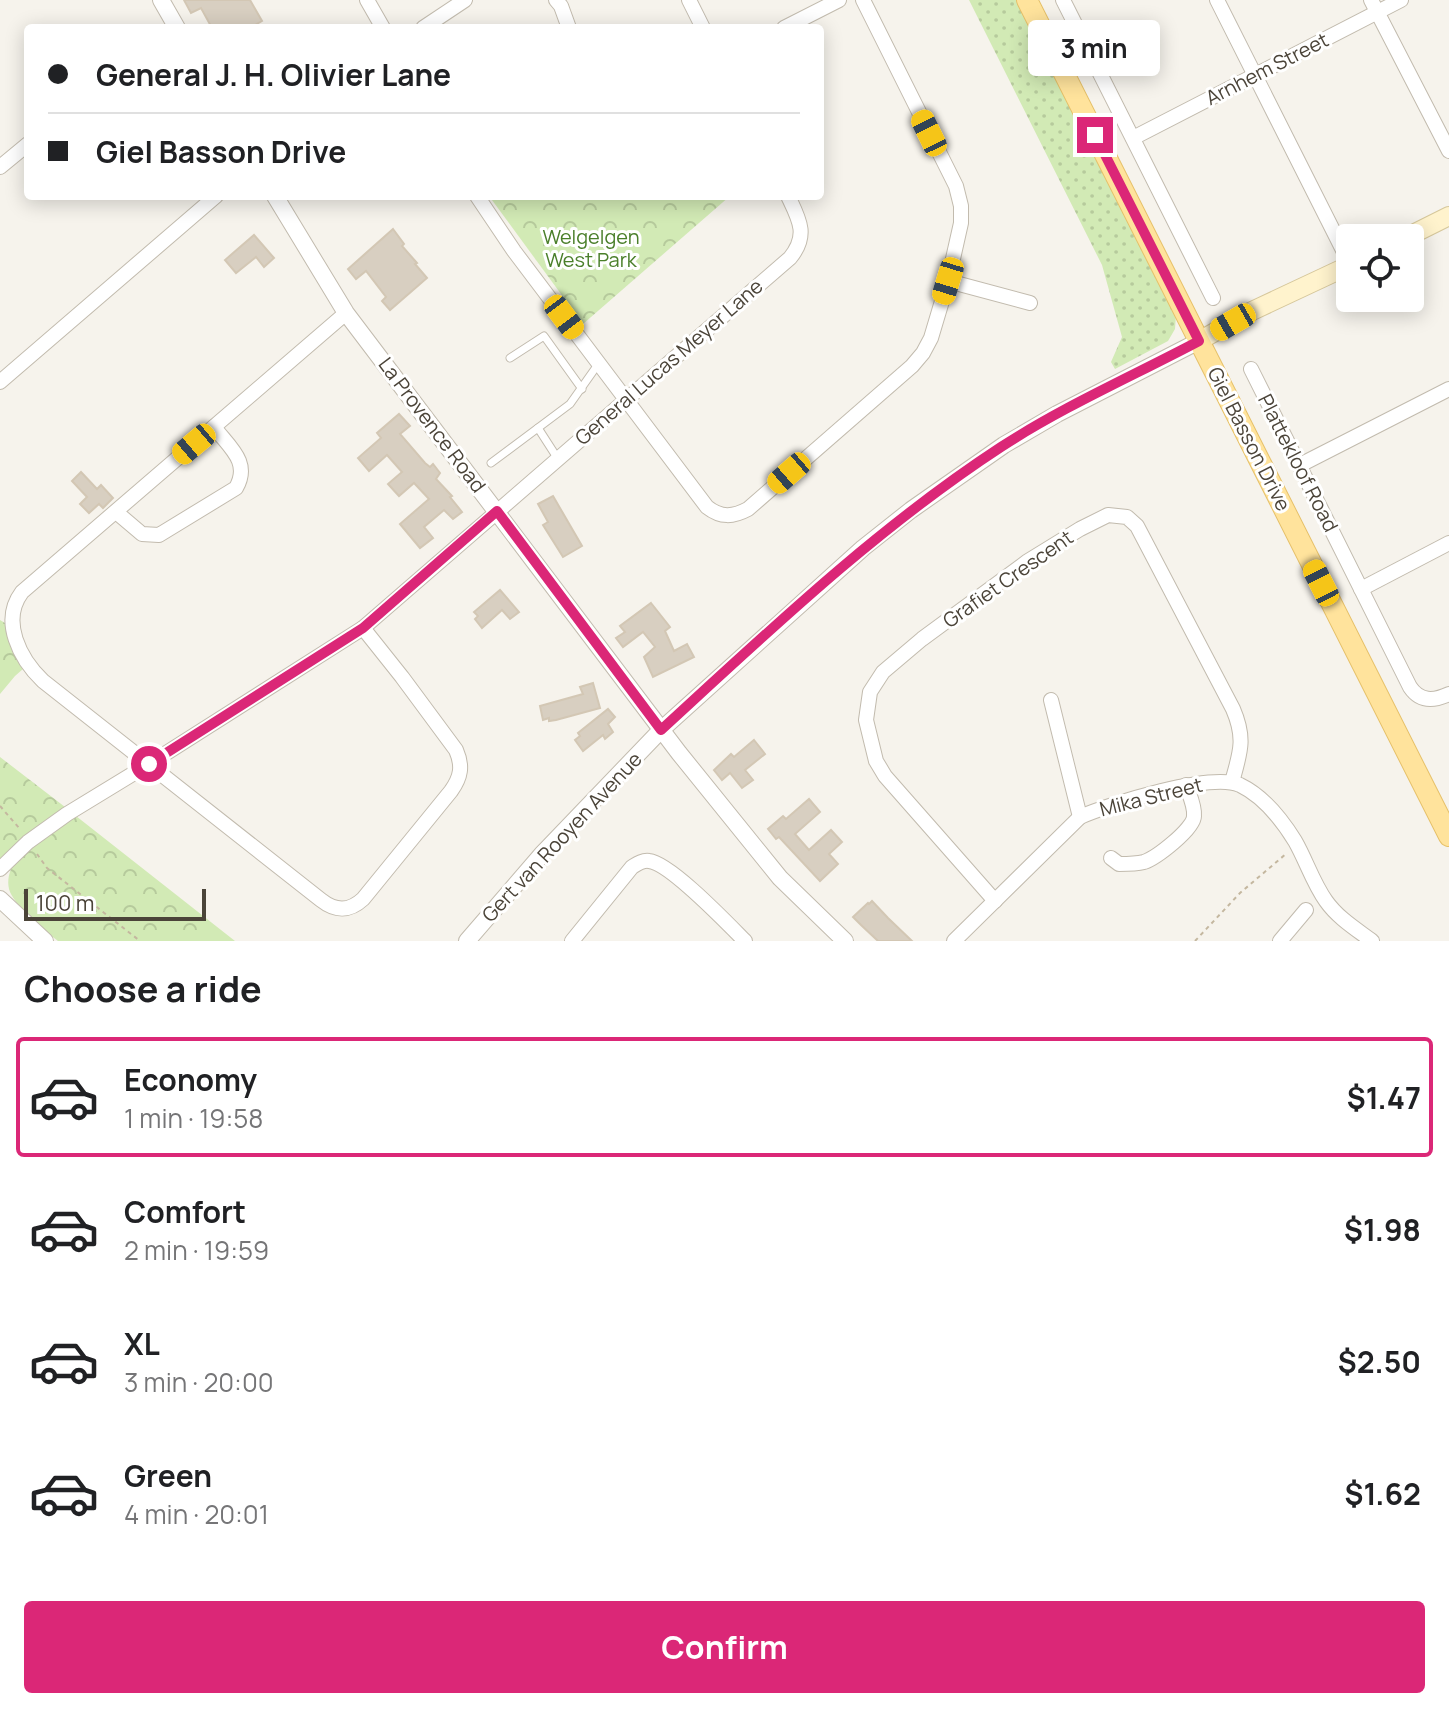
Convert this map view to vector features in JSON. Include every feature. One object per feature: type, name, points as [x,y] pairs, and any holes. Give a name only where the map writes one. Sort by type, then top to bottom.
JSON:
[{"type":"main road","name":"Giel Basson Drive","points":[[1027,0],[1449,836]]},
{"type":"main road","points":[[1424,228],[1449,216]]},
{"type":"main road","points":[[1199,341],[1252,311],[1336,271]]},
{"type":"street","points":[[161,0],[172,24]]},
{"type":"street","points":[[367,0],[381,24]]},
{"type":"street","points":[[429,24],[465,0]]},
{"type":"street","points":[[556,0],[568,24]]},
{"type":"street","points":[[689,0],[701,24]]},
{"type":"street","points":[[792,24],[839,0]]},
{"type":"street","points":[[480,200],[514,251],[707,507],[720,515],[739,514],[912,366],[931,338],[948,281],[961,223],[956,186],[863,0]]},
{"type":"street","points":[[1063,0],[1213,298]]},
{"type":"street","points":[[1217,0],[1336,236]]},
{"type":"street","name":"Arnhem Street","points":[[1133,138],[1255,75],[1374,6],[1401,0]]},
{"type":"street","points":[[1374,6],[1449,151]]},
{"type":"street","points":[[0,167],[24,147]]},
{"type":"street","points":[[0,382],[211,200]]},
{"type":"street","name":"La Provence Road","points":[[277,200],[346,313],[661,730],[780,878],[845,941]]},
{"type":"street","name":"General Lucas Meyer Lane","points":[[0,869],[28,842],[67,814],[363,628],[790,258],[801,236],[800,222],[790,200]]},
{"type":"street","points":[[948,281],[1030,303]]},
{"type":"street","points":[[346,313],[22,592],[12,610],[12,625],[23,657],[33,672],[329,906],[342,909],[358,904],[458,782],[461,766],[456,750],[363,628]]},
{"type":"street","name":"Gert van Rooyen Avenue","points":[[467,941],[543,853],[661,730],[863,548],[1004,445],[1057,414],[1199,341]]},
{"type":"street","name":"Plattekloof Road","points":[[1251,369],[1413,692],[1423,699],[1449,694]]},
{"type":"street","points":[[1300,465],[1449,389]]},
{"type":"street","points":[[116,512],[142,534],[159,535],[236,488],[242,477],[241,464],[214,427]]},
{"type":"street","name":"Grafiet Crescent","points":[[995,901],[880,769],[872,750],[866,720],[870,692],[883,672],[934,630],[1028,561],[1108,515],[1127,517],[1137,526],[1233,709],[1239,723],[1241,749],[1232,782]]},
{"type":"street","points":[[1361,589],[1449,543]]},
{"type":"street","points":[[1051,700],[1080,817]]},
{"type":"street","name":"Mika Street","points":[[954,941],[1080,817],[1186,785],[1232,782],[1241,785],[1271,809],[1297,845],[1327,902],[1349,925],[1372,941]]},
{"type":"street","points":[[1111,858],[1119,864],[1145,861],[1183,833],[1194,816],[1186,785]]},
{"type":"street","points":[[572,941],[632,867],[644,861],[671,872],[745,941]]},
{"type":"street","points":[[0,899],[45,941]]},
{"type":"street","points":[[1280,941],[1306,910]]},
{"type":"lane","points":[[510,358],[544,336],[582,389]]},
{"type":"lane","points":[[491,463],[570,404],[599,363]]},
{"type":"lane","points":[[538,428],[558,459]]},
{"type":"path","points":[[0,806],[47,868],[140,941]]},
{"type":"path","points":[[1195,941],[1240,893],[1297,845]]},
{"type":"green space","points":[[969,0],[1018,0],[1176,315],[1175,329],[1168,341],[1115,369],[1111,362],[1122,337],[1102,265]]},
{"type":"green space","name":"Welgelgen West Park","points":[[492,200],[725,200],[583,324]]},
{"type":"green space","points":[[0,620],[5,623],[14,653],[23,669],[0,694]]},
{"type":"green space","points":[[0,757],[65,807],[0,859]]},
{"type":"green space","points":[[76,816],[235,941],[58,941],[18,905],[8,886],[9,876],[12,867],[24,854]]},
{"type":"building","points":[[184,0],[250,0],[262,21],[257,24],[210,24],[201,8],[191,13]]},
{"type":"building","points":[[393,229],[427,278],[390,310],[382,301],[386,297],[366,271],[356,279],[348,269]]},
{"type":"building","points":[[254,235],[274,258],[264,267],[256,257],[236,273],[225,260]]},
{"type":"building","points":[[399,414],[410,426],[400,434],[425,463],[430,467],[433,464],[440,473],[436,479],[462,512],[453,519],[444,510],[424,527],[433,538],[420,548],[400,524],[429,499],[414,483],[399,496],[388,484],[402,472],[387,455],[369,471],[358,458],[381,438],[377,433]]},
{"type":"building","points":[[81,472],[97,489],[101,485],[113,498],[103,508],[99,504],[89,513],[80,504],[87,497],[72,481]]},
{"type":"building","points":[[553,496],[582,546],[563,557],[543,525],[548,522],[538,504]]},
{"type":"building","points":[[500,590],[519,612],[510,619],[502,610],[482,628],[474,612]]},
{"type":"building","points":[[651,603],[670,627],[665,631],[674,651],[687,644],[694,657],[653,677],[644,657],[655,647],[643,632],[623,647],[616,638],[625,632],[620,626]]},
{"type":"building","points":[[593,683],[600,708],[556,720],[543,720],[540,706],[583,694],[580,687]]},
{"type":"building","points":[[608,709],[615,717],[608,724],[613,732],[605,739],[603,735],[583,751],[575,740],[580,736],[578,733]]},
{"type":"building","points":[[754,740],[765,754],[745,770],[753,780],[742,788],[730,773],[722,780],[714,770],[731,754],[734,757]]},
{"type":"building","points":[[809,799],[820,812],[795,834],[809,850],[831,830],[842,842],[829,854],[838,864],[820,881],[768,829],[783,816],[786,819]]},
{"type":"building","points":[[872,901],[912,941],[878,941],[853,917]]},
{"type":"route","points":[[149,764],[363,628],[497,511],[661,730],[863,548],[955,478],[1057,414],[1199,341],[1095,135]]}]
